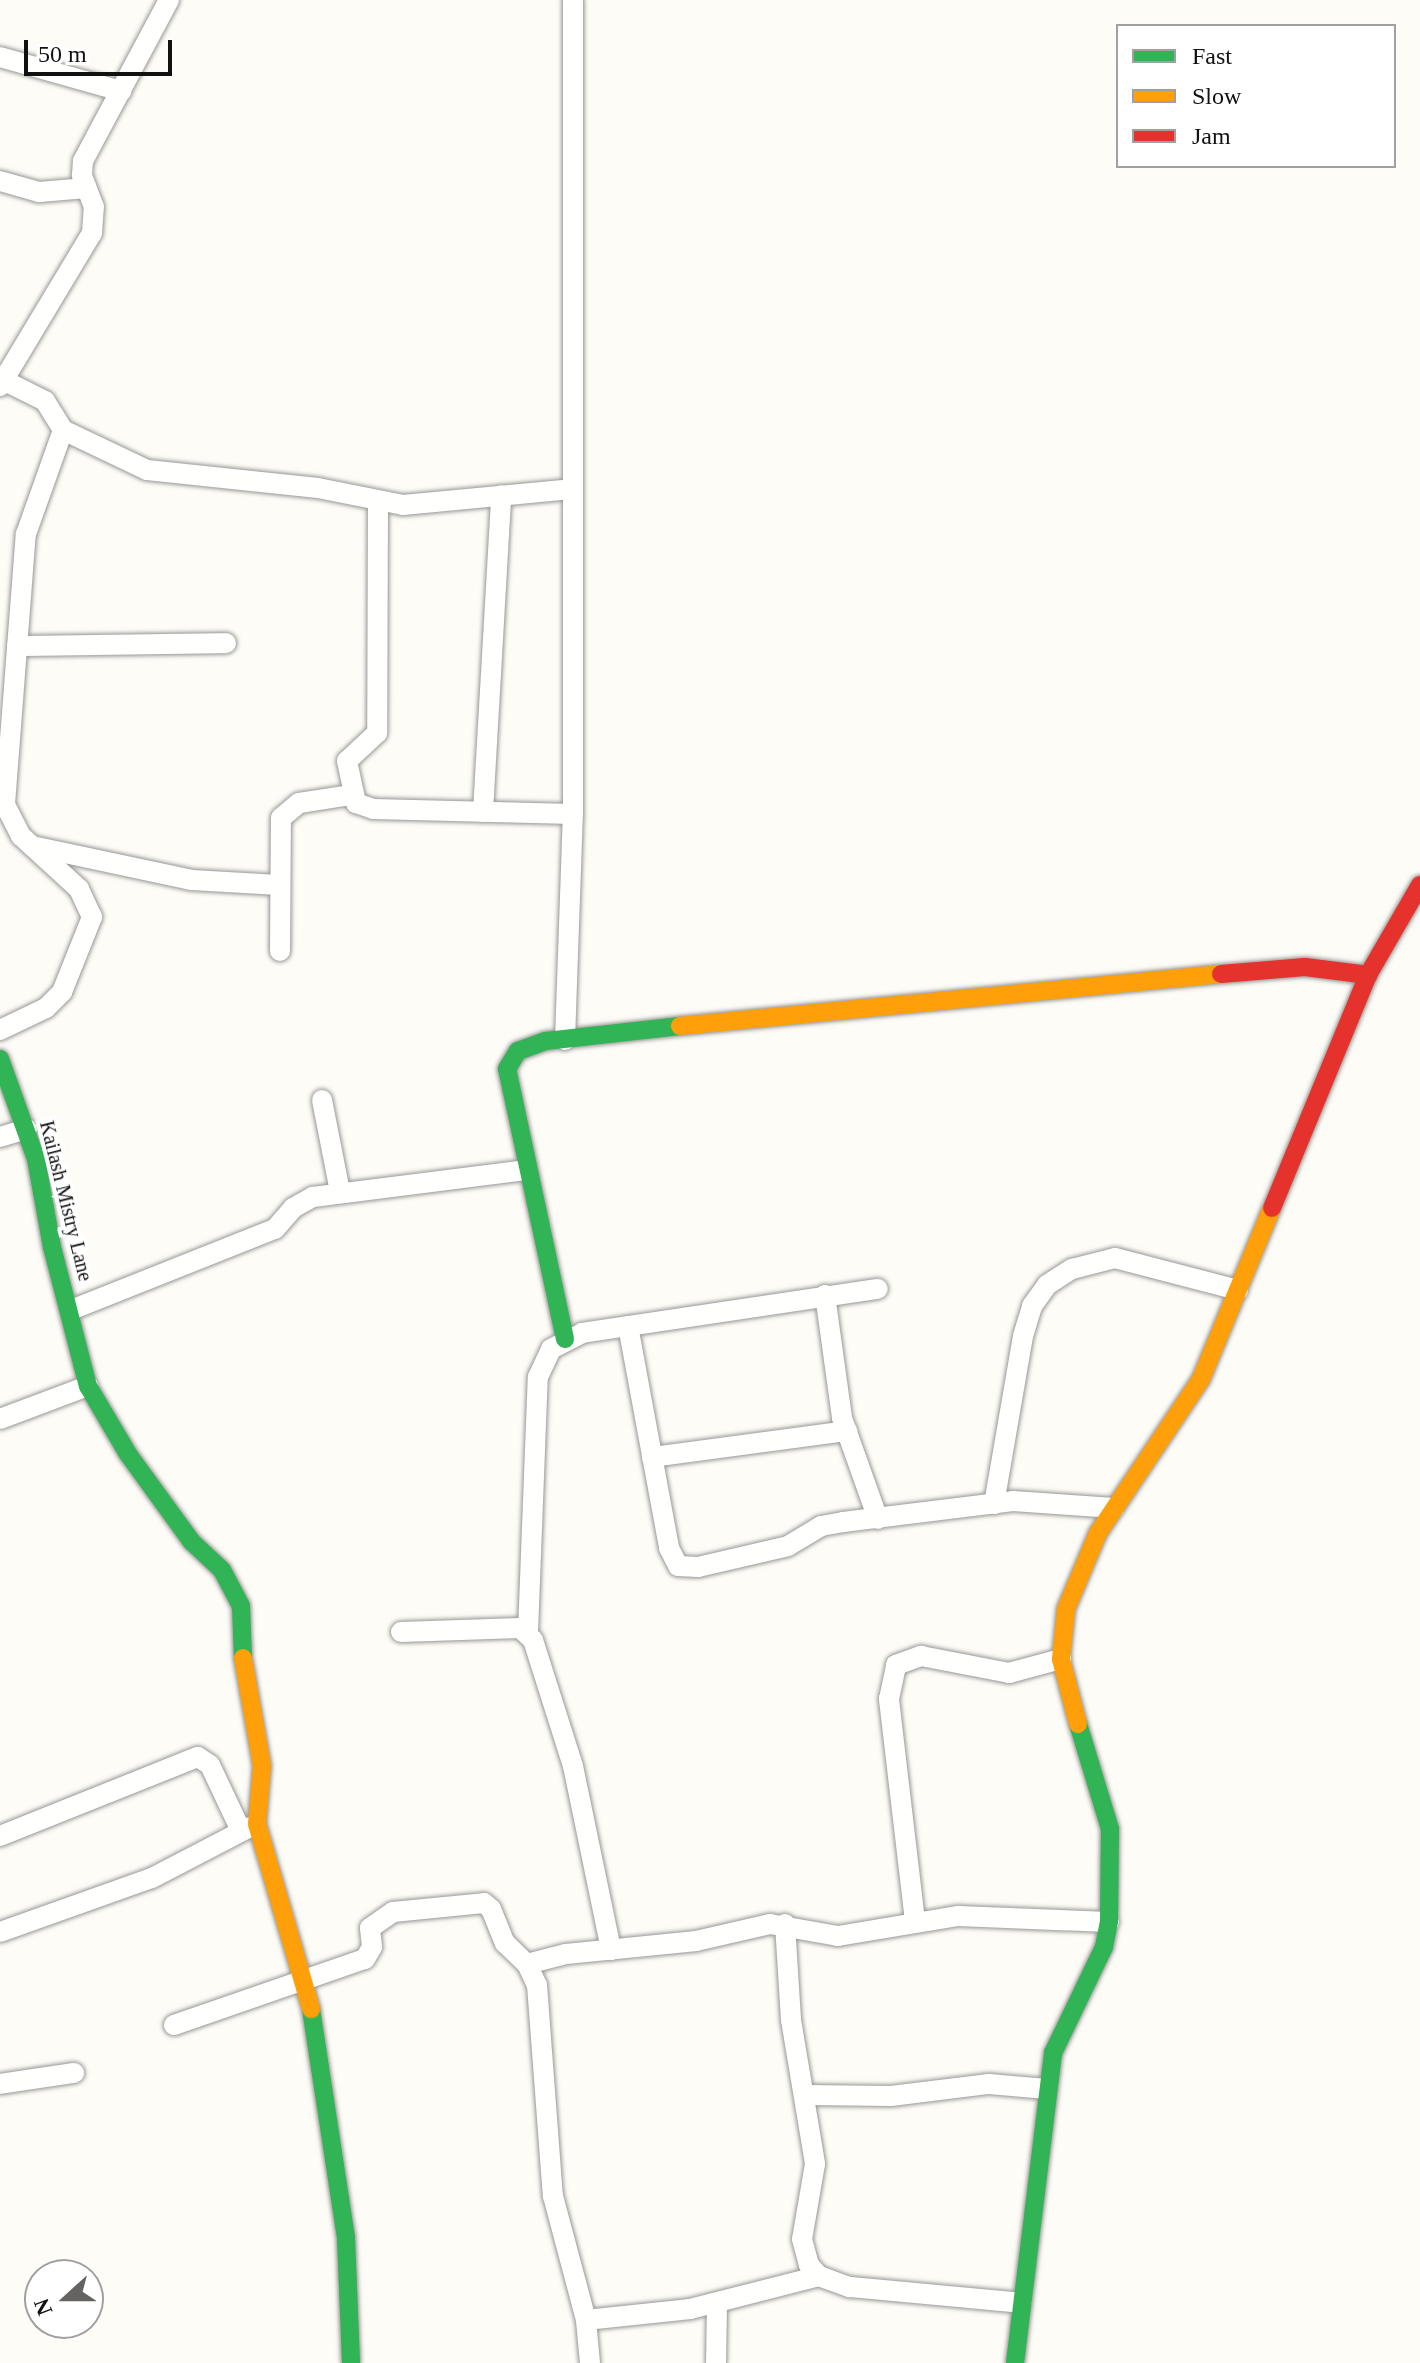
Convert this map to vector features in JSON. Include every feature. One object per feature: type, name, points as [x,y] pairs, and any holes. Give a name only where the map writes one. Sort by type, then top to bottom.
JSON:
[{"type":"street","points":[[169,0],[83,161],[94,207],[92,233],[2,383],[45,401],[63,430],[147,470],[318,488],[378,502],[440,505],[571,489]]},
{"type":"street","points":[[565,1040],[573,814],[573,0]]},
{"type":"street","points":[[0,57],[121,91]]},
{"type":"street","points":[[0,181],[39,192],[87,188]]},
{"type":"street","points":[[0,1030],[46,1008],[62,992],[92,917],[79,889],[11,822],[5,804],[26,534],[63,430]]},
{"type":"street","points":[[483,812],[501,496]]},
{"type":"street","points":[[378,502],[377,733],[350,753],[351,795],[356,803],[373,809],[573,814]]},
{"type":"street","points":[[17,646],[226,643]]},
{"type":"street","points":[[280,951],[279,833],[287,809],[313,798],[351,795]]},
{"type":"street","points":[[32,846],[192,880],[279,885]]},
{"type":"street","points":[[1015,2363],[1047,2089],[1060,2032],[1104,1947],[1109,1922],[1110,1829],[1061,1659],[1073,1588],[1114,1508],[1185,1408],[1238,1290],[1368,975],[1420,885]]},
{"type":"street","points":[[565,1339],[507,1069],[518,1051],[565,1040],[936,998],[1305,967],[1332,967],[1368,975]]},
{"type":"street","name":"Kailash Mistry Lane","points":[[0,1059],[27,1129],[88,1386],[128,1454],[192,1542],[222,1570],[241,1606],[243,1672],[262,1766],[249,1828]]},
{"type":"street","points":[[322,1100],[340,1192]]},
{"type":"street","points":[[0,1137],[27,1129]]},
{"type":"street","points":[[71,1310],[263,1235],[302,1202],[340,1192],[527,1170]]},
{"type":"street","points":[[994,1504],[1023,1336],[1032,1306],[1047,1285],[1072,1269],[1115,1258],[1238,1290]]},
{"type":"street","points":[[611,1950],[570,1753],[528,1632],[538,1377],[543,1359],[565,1339],[628,1326],[878,1289]]},
{"type":"street","points":[[825,1295],[847,1431],[878,1519]]},
{"type":"street","points":[[628,1326],[669,1548],[678,1566],[686,1568],[788,1546],[821,1526],[1040,1500],[1114,1508]]},
{"type":"street","points":[[0,1419],[88,1386]]},
{"type":"street","points":[[652,1457],[847,1431]]},
{"type":"street","points":[[401,1632],[528,1632]]},
{"type":"street","points":[[915,1921],[889,1699],[896,1665],[921,1656],[1009,1673],[1061,1659]]},
{"type":"street","points":[[0,1836],[198,1757],[210,1765],[249,1828],[305,1976],[346,2238],[351,2363]]},
{"type":"street","points":[[0,1932],[152,1878],[249,1828]]},
{"type":"street","points":[[174,2025],[305,1976],[365,1959],[372,1947],[370,1928],[393,1912],[484,1903],[505,1943],[527,1964],[540,2007],[553,2196],[586,2320],[590,2363]]},
{"type":"street","points":[[527,1964],[785,1924],[838,1936],[915,1921],[988,1916],[1109,1922]]},
{"type":"street","points":[[785,1924],[791,2020],[815,2164],[803,2252],[819,2276]]},
{"type":"street","points":[[0,2084],[74,2073]]},
{"type":"street","points":[[805,2095],[891,2096],[989,2084],[1047,2089]]},
{"type":"street","points":[[586,2320],[717,2303],[819,2276],[850,2287],[1021,2303]]},
{"type":"street","points":[[716,2363],[717,2303]]},
{"type":"traffic: fast","points":[[565,1339],[507,1069],[518,1051],[546,1041],[680,1026]]},
{"type":"traffic: fast","points":[[0,1059],[36,1159],[52,1247],[88,1386],[128,1454],[192,1542],[222,1570],[241,1606],[243,1658]]},
{"type":"traffic: fast","points":[[1015,2363],[1053,2053],[1104,1947],[1109,1922],[1110,1829],[1078,1724]]},
{"type":"traffic: fast","points":[[311,2009],[346,2238],[351,2363]]},
{"type":"traffic: slow","points":[[680,1026],[1221,974]]},
{"type":"traffic: slow","points":[[1078,1724],[1061,1659],[1066,1609],[1098,1533],[1201,1379],[1272,1208]]},
{"type":"traffic: slow","points":[[243,1658],[262,1766],[257,1824],[311,2009]]},
{"type":"traffic: jam","points":[[1272,1208],[1368,975],[1420,885]]},
{"type":"traffic: jam","points":[[1221,974],[1305,967],[1368,975]]}]
